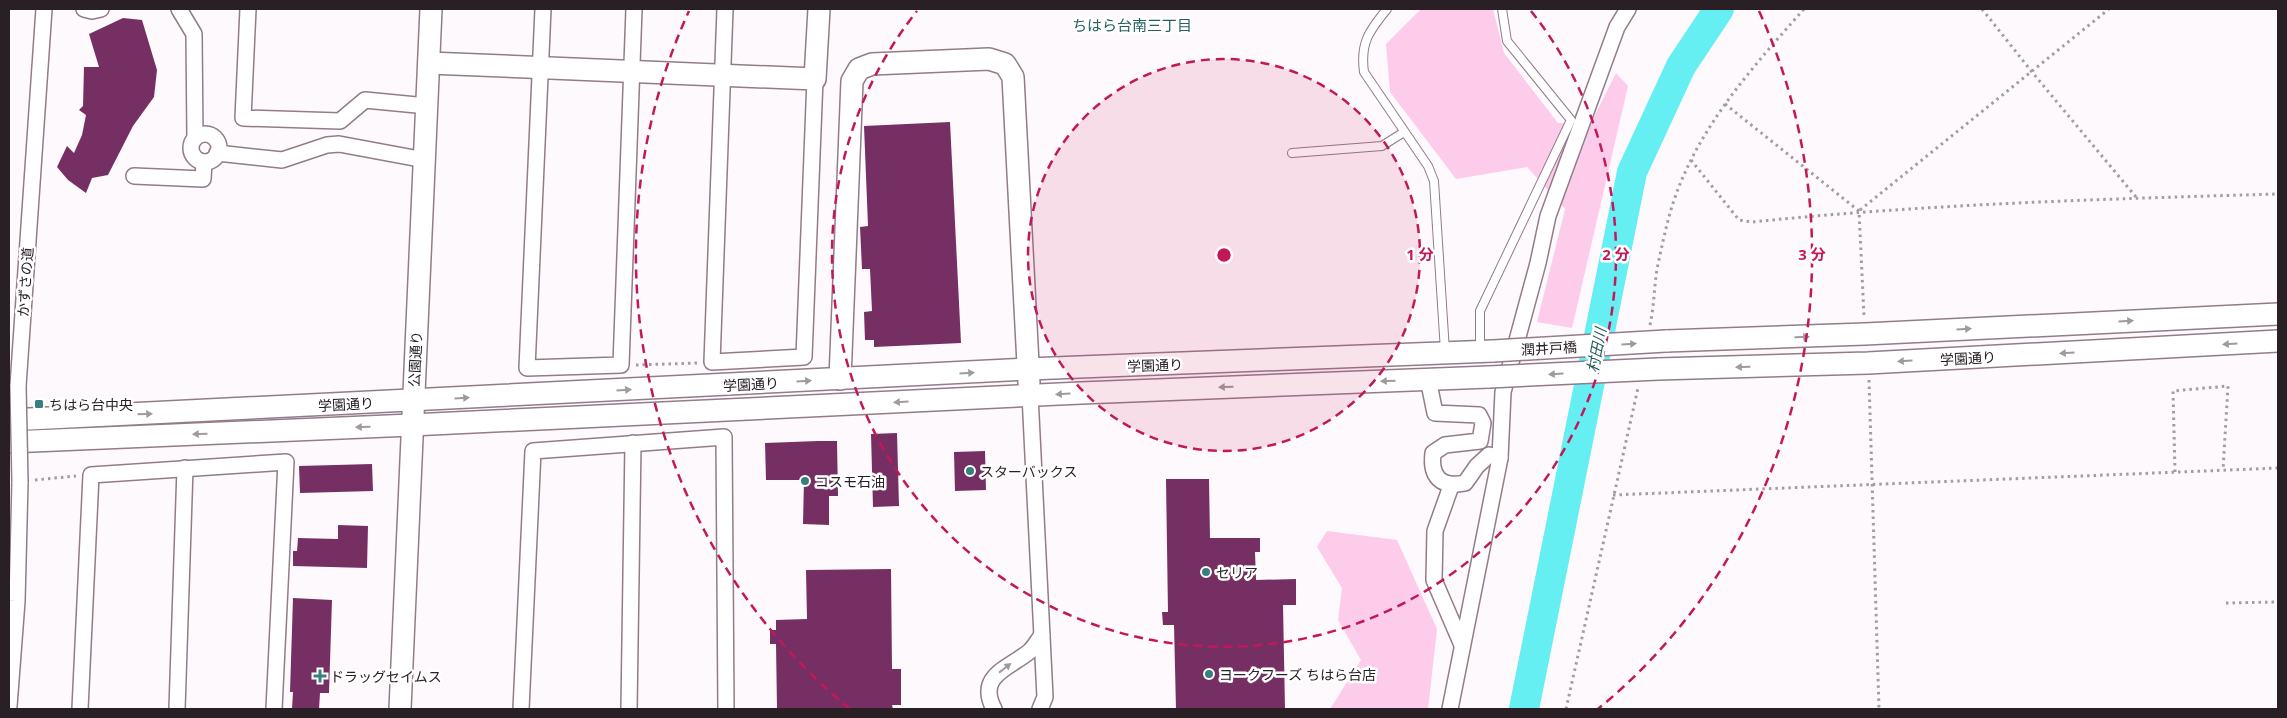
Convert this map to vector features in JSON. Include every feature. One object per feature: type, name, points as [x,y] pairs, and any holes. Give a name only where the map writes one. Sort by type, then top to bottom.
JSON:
[{"type":"street","name":"かずさの道","points":[[9,706],[17,601],[20,482],[18,386],[44,9]]},
{"type":"street","points":[[84,9],[92,12],[101,9]]},
{"type":"street","points":[[179,9],[194,34],[195,138],[191,148],[192,153],[199,161],[204,162],[214,158],[217,153],[218,143],[210,135],[204,134],[195,138]]},
{"type":"street","points":[[248,9],[243,118],[340,121],[365,100],[427,106]]},
{"type":"street","name":"公園通り","points":[[400,709],[431,9]]},
{"type":"street","points":[[543,9],[527,368],[621,365],[634,9]]},
{"type":"street","points":[[725,9],[712,362],[804,357],[819,9]]},
{"type":"street","points":[[1450,709],[1500,458],[1503,392],[1520,324],[1538,263],[1548,216],[1617,27],[1628,9]]},
{"type":"street","points":[[840,379],[852,81],[859,69],[872,64],[989,59],[1005,64],[1013,77],[1045,697],[1040,709]]},
{"type":"street","points":[[428,62],[815,79]]},
{"type":"street","points":[[217,153],[282,160],[327,145],[338,144],[425,160]]},
{"type":"street","points":[[134,176],[203,179],[204,162]]},
{"type":"street","name":"潤井戸橋","points":[[1486,352],[1658,335],[1865,334],[2278,314]]},
{"type":"street","name":"学園通り","points":[[1658,369],[1868,364],[2278,341]]},
{"type":"street","name":"学園通り","points":[[9,420],[1028,369],[1486,352]]},
{"type":"street","name":"潤井戸橋","points":[[1489,377],[1658,369]]},
{"type":"street","name":"学園通り","points":[[9,442],[412,425],[1030,395],[1489,377]]},
{"type":"street","points":[[1428,379],[1435,413],[1479,415],[1483,423],[1480,441],[1444,445],[1433,453],[1432,464],[1438,479],[1451,486],[1465,483],[1477,466],[1489,455],[1500,458]]},
{"type":"street","points":[[521,709],[533,452],[724,437],[726,709]]},
{"type":"street","points":[[629,709],[634,443]]},
{"type":"street","points":[[80,709],[91,475],[286,462],[274,709]]},
{"type":"street","points":[[177,709],[184,468]]},
{"type":"street","points":[[1451,486],[1435,531],[1434,580],[1462,645]]},
{"type":"street","points":[[994,709],[989,699],[991,682],[1000,669],[1030,650],[1042,635]]},
{"type":"lane","points":[[1387,9],[1374,24],[1366,38],[1362,54],[1364,72],[1428,166],[1434,181],[1445,353]]},
{"type":"lane","points":[[1486,352],[1480,311],[1571,120],[1507,41],[1502,9]]},
{"type":"lane","points":[[1292,153],[1382,146],[1404,132]]},
{"type":"path","points":[[1658,335],[1657,269],[1671,212],[1691,160],[1725,104],[1752,66],[1804,9]]},
{"type":"path","points":[[1982,9],[2137,198]]},
{"type":"path","points":[[1859,211],[2109,9]]},
{"type":"path","points":[[1725,104],[1859,211]]},
{"type":"path","points":[[1691,160],[1739,220],[1752,222],[1859,211],[2137,198],[2278,194]]},
{"type":"path","points":[[621,365],[712,362]]},
{"type":"path","points":[[1566,709],[1640,381]]},
{"type":"path","points":[[2175,472],[2173,391],[2228,386],[2223,470]]},
{"type":"path","points":[[1613,495],[2278,468]]},
{"type":"path","points":[[20,482],[91,475]]},
{"type":"path","points":[[1871,484],[1879,709]]},
{"type":"path","points":[[2226,603],[2278,602]]},
{"type":"shaded area","points":[[1421,9],[1493,9],[1504,53],[1558,123],[1591,123],[1616,73],[1628,86],[1572,328],[1537,322],[1565,209],[1527,167],[1456,179],[1390,92],[1386,44]]},
{"type":"shaded area","points":[[1327,531],[1397,540],[1437,629],[1428,709],[1330,709],[1361,660],[1338,620],[1342,588],[1317,547]]},
{"type":"building","points":[[123,18],[142,20],[157,70],[154,97],[133,126],[108,175],[92,178],[86,193],[68,180],[57,167],[67,146],[74,153],[82,135],[86,115],[79,110],[83,106],[84,67],[99,67],[89,34]]},
{"type":"building","points":[[950,122],[961,343],[874,347],[874,340],[865,340],[864,312],[872,311],[870,269],[862,269],[860,227],[868,226],[864,126]]},
{"type":"building","points":[[897,433],[899,506],[873,507],[871,434]]},
{"type":"building","points":[[837,441],[838,496],[829,496],[829,525],[803,524],[804,480],[766,480],[765,443]]},
{"type":"building","name":"スターバックス","points":[[985,451],[986,490],[955,491],[954,452]]},
{"type":"building","points":[[372,464],[373,491],[300,493],[299,466]]},
{"type":"building","points":[[1166,479],[1209,479],[1210,538],[1260,538],[1260,552],[1255,552],[1256,580],[1296,579],[1296,605],[1283,605],[1285,709],[1176,709],[1174,625],[1163,625],[1162,612],[1168,612]]},
{"type":"building","points":[[338,525],[368,526],[367,568],[293,566],[293,551],[297,551],[298,538],[338,539]]},
{"type":"building","points":[[891,569],[892,669],[901,669],[901,705],[892,705],[893,709],[777,709],[776,644],[770,644],[770,630],[776,630],[776,620],[807,619],[806,570]]},
{"type":"building","points":[[293,598],[332,600],[329,693],[320,693],[319,709],[292,709],[293,692],[290,692]]},
{"type":"waterway","name":"村田川","points":[[1524,709],[1632,172],[1681,66],[1719,9]]},
{"type":"place","name":"ちはら台中央","points":[[39,404]]},
{"type":"place","name":"スターバックス","points":[[970,471]]},
{"type":"place","name":"コスモ石油","points":[[805,481]]},
{"type":"place","name":"セリア","points":[[1206,572]]},
{"type":"place","name":"ヨークフーズ ちはら台店","points":[[1209,674]]},
{"type":"place","name":"ドラッグセイムス","points":[[320,676]]},
{"type":"district","name":"ちはら台南三丁目","points":[[1132,25]]}]
